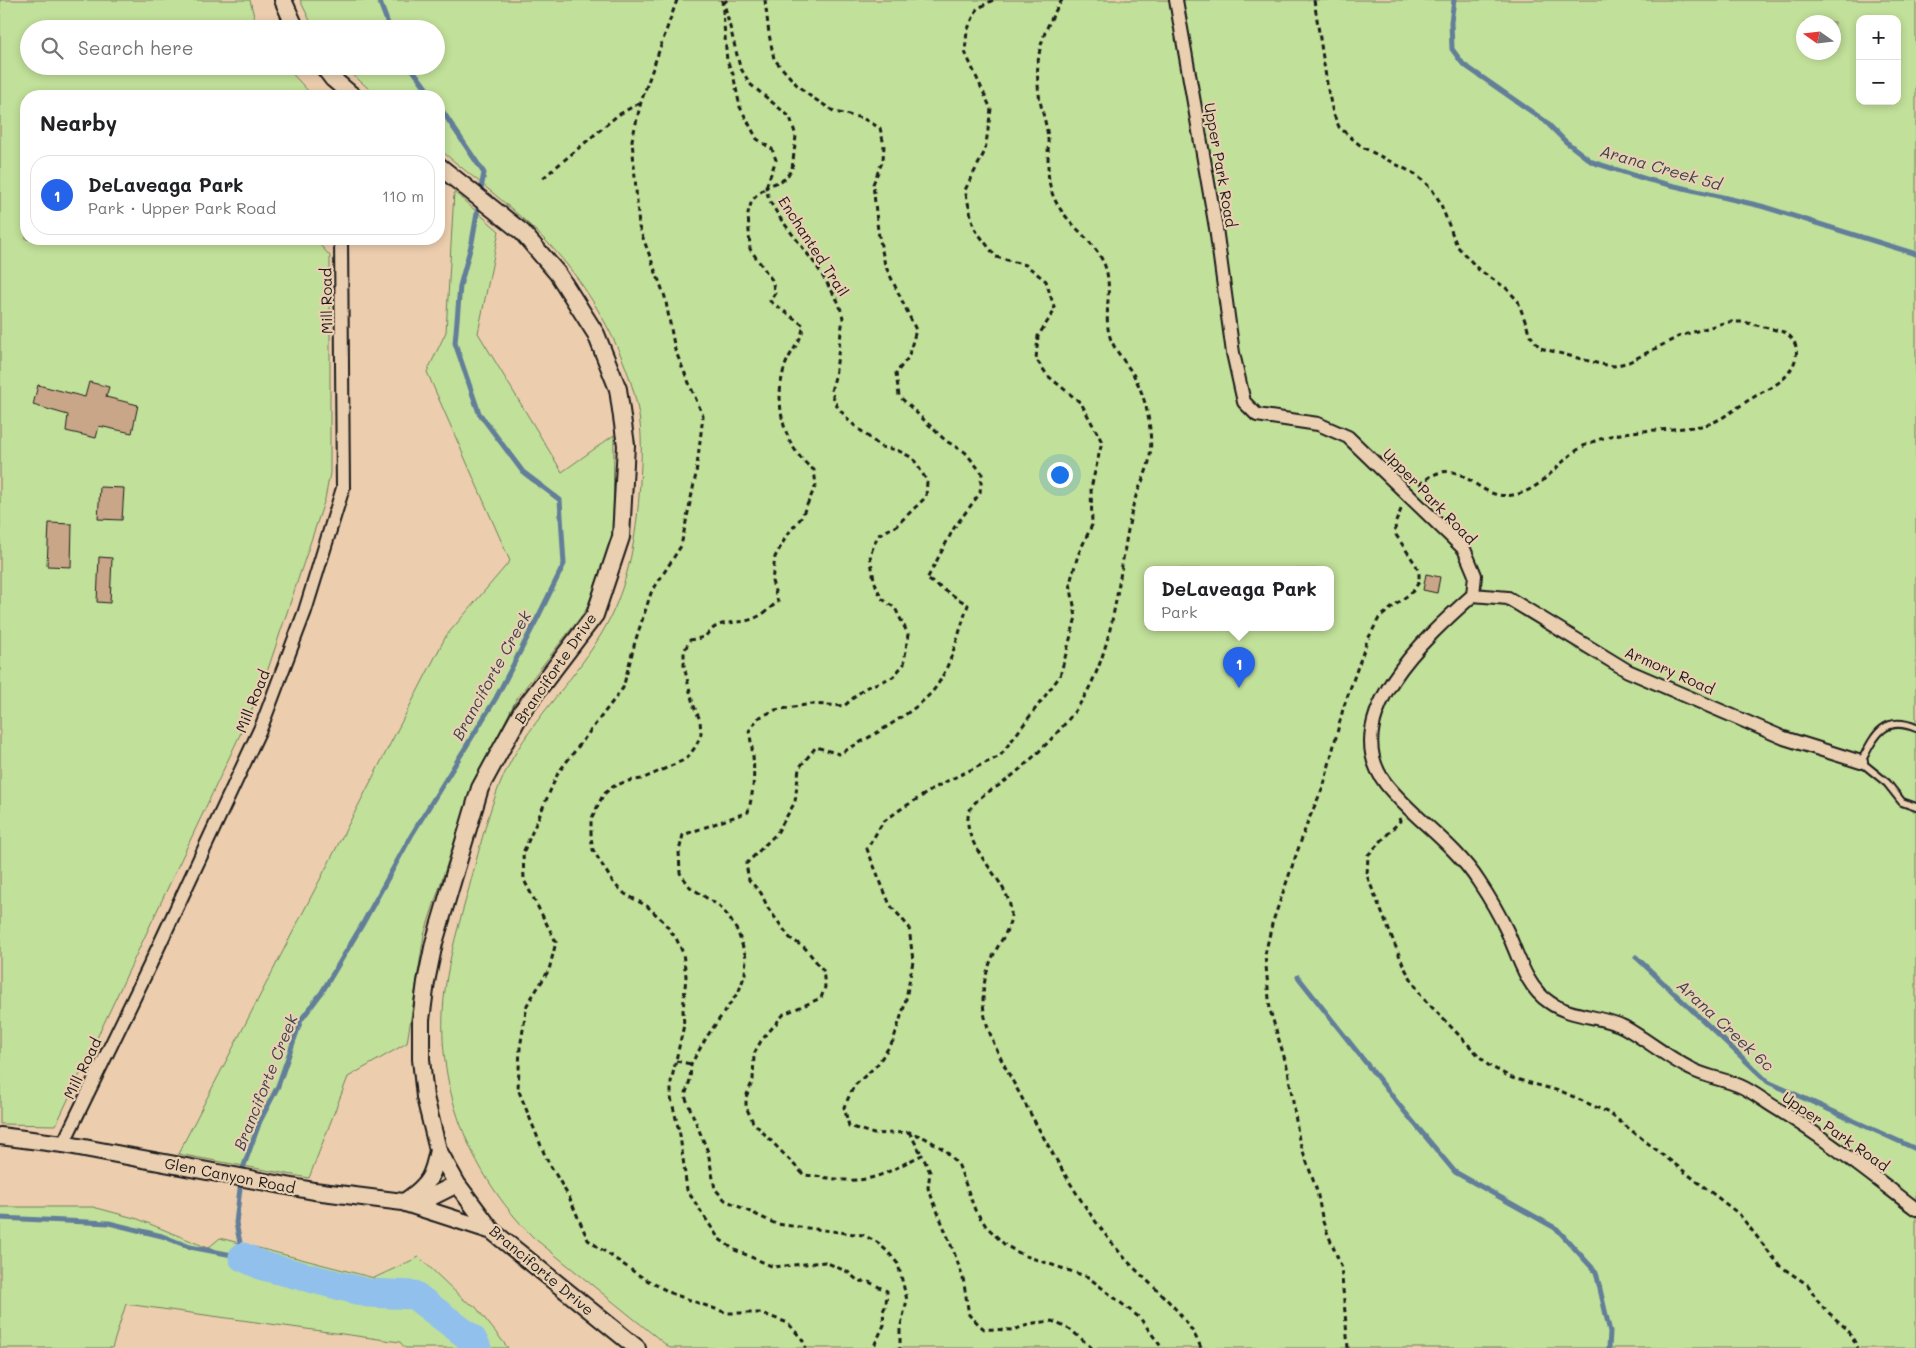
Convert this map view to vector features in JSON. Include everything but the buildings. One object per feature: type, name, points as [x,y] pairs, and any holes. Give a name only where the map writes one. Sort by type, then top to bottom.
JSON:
[{"type":"street","points":[[283,0],[292,20]]},
{"type":"street","name":"Upper Park Road","points":[[1176,0],[1216,228],[1233,353],[1244,402],[1257,415],[1318,424],[1348,437],[1464,549],[1475,575],[1473,595],[1410,656],[1385,694],[1374,725],[1370,744],[1375,766],[1396,794],[1447,842],[1478,881],[1505,928],[1531,985],[1548,1002],[1570,1013],[1599,1018],[1623,1027],[1693,1070],[1740,1086],[1812,1130],[1916,1209]]},
{"type":"street","points":[[330,75],[346,90]]},
{"type":"street","name":"Branciforte Drive","points":[[445,171],[522,232],[558,274],[596,334],[618,389],[626,445],[621,537],[595,615],[522,711],[480,788],[434,943],[421,1020],[421,1059],[425,1096],[438,1150],[457,1184],[492,1231],[637,1348]]},
{"type":"street","name":"Mill Road","points":[[63,1144],[149,967],[262,725],[305,611],[323,554],[343,488],[341,245]]},
{"type":"street","name":"Armory Road","points":[[1473,595],[1508,598],[1628,671],[1784,738],[1861,762]]},
{"type":"street","name":"Glen Canyon Road","points":[[0,1136],[63,1144],[314,1191],[403,1202],[431,1197],[457,1184]]},
{"type":"street","points":[[403,1202],[423,1189],[434,1173],[438,1150]]},
{"type":"street","points":[[403,1202],[492,1231]]},
{"type":"lane","points":[[1916,728],[1895,723],[1876,733],[1861,762],[1887,783],[1902,802],[1916,807]]},
{"type":"path","points":[[677,0],[641,102],[632,140],[639,228],[665,296],[675,350],[703,416],[696,474],[681,546],[651,593],[634,642],[623,688],[558,773],[522,853],[524,880],[556,942],[550,970],[526,1005],[520,1048],[518,1089],[546,1158],[569,1197],[588,1240],[643,1278],[673,1294],[727,1312],[761,1313],[788,1322],[802,1339],[806,1348]]},
{"type":"path","points":[[722,0],[727,61],[734,74],[740,107],[757,139],[772,149],[776,160],[766,187],[752,200],[748,213],[750,249],[772,280],[775,293],[770,301],[803,325],[803,335],[793,348],[785,367],[778,400],[790,445],[801,460],[814,470],[816,486],[800,518],[787,535],[775,557],[772,581],[778,602],[758,617],[736,623],[722,622],[712,628],[705,636],[690,640],[684,651],[684,666],[687,680],[700,720],[701,734],[696,746],[688,757],[682,761],[642,779],[627,781],[612,788],[603,795],[591,820],[594,850],[614,884],[625,894],[647,906],[663,920],[676,938],[683,953],[686,976],[683,1011],[684,1025],[671,1082],[671,1098],[680,1135],[684,1177],[691,1196],[719,1239],[735,1250],[774,1267],[787,1264],[825,1262],[848,1272],[858,1281],[869,1282],[887,1291],[886,1305],[883,1311],[884,1325],[873,1348]]},
{"type":"path","name":"Enchanted Trail","points":[[727,0],[724,3],[740,67],[750,84],[790,117],[796,136],[792,169],[784,179],[766,187],[770,200],[780,218],[816,265],[839,303],[843,318],[835,377],[831,391],[837,406],[850,421],[881,447],[897,450],[912,458],[927,481],[926,497],[896,526],[878,535],[870,555],[874,580],[881,598],[895,608],[908,634],[904,664],[892,677],[865,688],[844,706],[795,706],[776,710],[758,718],[749,732],[755,771],[753,795],[748,812],[683,835],[679,851],[680,873],[690,887],[719,906],[728,916],[738,932],[746,957],[745,974],[739,991],[708,1035],[691,1064],[690,1080],[685,1096],[703,1138],[715,1189],[725,1200],[776,1224],[863,1235],[883,1247],[898,1264],[907,1300],[900,1329],[900,1348]]},
{"type":"path","points":[[765,0],[774,59],[797,85],[835,112],[862,118],[880,128],[884,145],[883,160],[873,184],[878,231],[885,265],[916,330],[908,358],[896,372],[899,396],[941,436],[965,452],[982,473],[980,493],[954,528],[928,579],[968,605],[950,659],[938,684],[932,692],[897,721],[839,754],[816,747],[799,768],[794,802],[776,833],[746,864],[749,880],[761,893],[768,908],[790,938],[805,948],[823,970],[825,987],[821,998],[784,1014],[761,1041],[754,1054],[753,1080],[746,1097],[746,1107],[759,1129],[804,1175],[826,1176],[844,1180],[866,1179],[891,1170],[922,1155]]},
{"type":"path","points":[[993,0],[977,9],[967,31],[966,52],[991,109],[984,151],[965,190],[974,228],[996,256],[1026,265],[1046,281],[1055,310],[1038,336],[1036,359],[1048,376],[1081,403],[1102,442],[1091,488],[1092,525],[1078,555],[1070,583],[1076,617],[1060,676],[1000,756],[943,783],[901,808],[883,822],[867,849],[890,906],[909,927],[912,961],[905,1004],[893,1041],[877,1065],[854,1086],[844,1107],[850,1126],[874,1134],[909,1132],[925,1138],[945,1150],[959,1166],[976,1210],[986,1226],[1005,1245],[1037,1260],[1088,1277],[1140,1318],[1162,1348]]},
{"type":"path","points":[[1062,0],[1043,35],[1038,57],[1039,98],[1048,138],[1048,178],[1061,211],[1095,248],[1106,268],[1110,295],[1109,333],[1141,393],[1148,421],[1150,454],[1133,505],[1110,624],[1098,663],[1086,692],[1066,723],[1011,776],[976,800],[968,815],[968,827],[975,844],[1007,897],[1011,911],[1007,931],[988,967],[984,982],[984,1007],[996,1049],[1058,1163],[1111,1241],[1133,1266],[1175,1307],[1192,1330],[1201,1348]]},
{"type":"path","points":[[1314,0],[1328,90],[1333,113],[1339,127],[1362,147],[1415,174],[1431,188],[1440,202],[1457,246],[1479,270],[1506,288],[1518,301],[1530,335],[1540,348],[1614,366],[1629,362],[1680,336],[1734,321],[1784,332],[1790,336],[1796,346],[1796,360],[1793,367],[1781,380],[1714,423],[1628,432],[1601,438],[1577,450],[1540,484],[1519,494],[1505,495],[1490,492],[1464,475],[1452,471],[1440,472],[1428,478],[1409,497],[1398,516],[1395,530],[1399,540],[1416,565],[1419,573],[1419,582],[1413,591],[1379,618],[1367,641],[1343,709],[1324,785],[1308,821],[1272,924],[1265,955],[1270,1010],[1288,1070],[1299,1140],[1316,1191],[1323,1222],[1341,1266],[1348,1348]]},
{"type":"path","points":[[543,178],[618,115],[641,102]]},
{"type":"path","points":[[1396,794],[1394,802],[1400,821],[1368,855],[1367,876],[1404,966],[1422,997],[1488,1065],[1512,1078],[1563,1092],[1609,1112],[1739,1214],[1780,1266],[1808,1285],[1821,1306],[1848,1330],[1858,1348]]},
{"type":"path","points":[[676,1061],[691,1064]]},
{"type":"path","points":[[909,1132],[930,1172],[928,1188],[962,1278],[969,1315],[984,1329],[1012,1330],[1034,1323],[1052,1321],[1072,1330],[1092,1348]]},
{"type":"green space","points":[[0,0],[250,0],[255,20],[20,20],[20,75],[293,75],[307,90],[20,90],[20,245],[320,245],[330,256],[330,473],[325,499],[261,690],[56,1125],[0,1124]]},
{"type":"green space","points":[[300,0],[1916,0],[1916,1348],[670,1348],[534,1238],[491,1185],[474,1155],[461,1124],[451,1092],[445,1059],[443,1025],[445,990],[452,951],[482,838],[504,774],[536,722],[576,671],[601,635],[623,587],[634,542],[638,511],[641,435],[634,392],[617,346],[605,322],[578,279],[563,259],[534,229],[445,154],[445,90],[370,90],[353,75],[445,75],[445,20],[310,20]]},
{"type":"green space","points":[[454,192],[499,231],[478,333],[562,472],[614,435],[613,538],[586,610],[517,698],[472,787],[424,935],[407,1043],[348,1077],[309,1178],[178,1154],[446,636],[510,561],[427,372],[446,332]]},
{"type":"green space","points":[[0,1207],[93,1207],[138,1219],[208,1248],[220,1238],[374,1278],[419,1257],[464,1300],[475,1306],[508,1348],[405,1348],[400,1342],[126,1304],[112,1348],[0,1348]]},
{"type":"waterway","name":"Branciforte Creek","points":[[379,0],[387,20]]},
{"type":"waterway","name":"Arana Creek 5d","points":[[1454,0],[1451,22],[1452,49],[1463,64],[1545,121],[1565,141],[1592,162],[1649,180],[1761,206],[1916,254]]},
{"type":"waterway","name":"Branciforte Creek","points":[[417,75],[428,90]]},
{"type":"waterway","name":"Branciforte Creek","points":[[445,115],[484,173],[480,194]]},
{"type":"waterway","name":"Branciforte Creek","points":[[0,1218],[109,1223],[162,1236],[190,1247],[243,1257],[236,1223],[242,1171],[260,1121],[278,1086],[301,1020],[322,992],[362,925],[411,836],[496,698],[564,564],[560,500],[523,472],[479,413],[455,343],[460,286],[472,242],[479,202]]},
{"type":"waterway","name":"Arana Creek 6c","points":[[1636,957],[1768,1082],[1916,1149]]},
{"type":"waterway","points":[[1298,977],[1455,1172],[1557,1229],[1596,1272],[1610,1332],[1609,1348]]},
{"type":"waterway","points":[[243,1257],[263,1266],[368,1293],[414,1295],[472,1339],[477,1348]]},
{"type":"place","name":"DeLaveaga Park","points":[[1239,688]]}]
